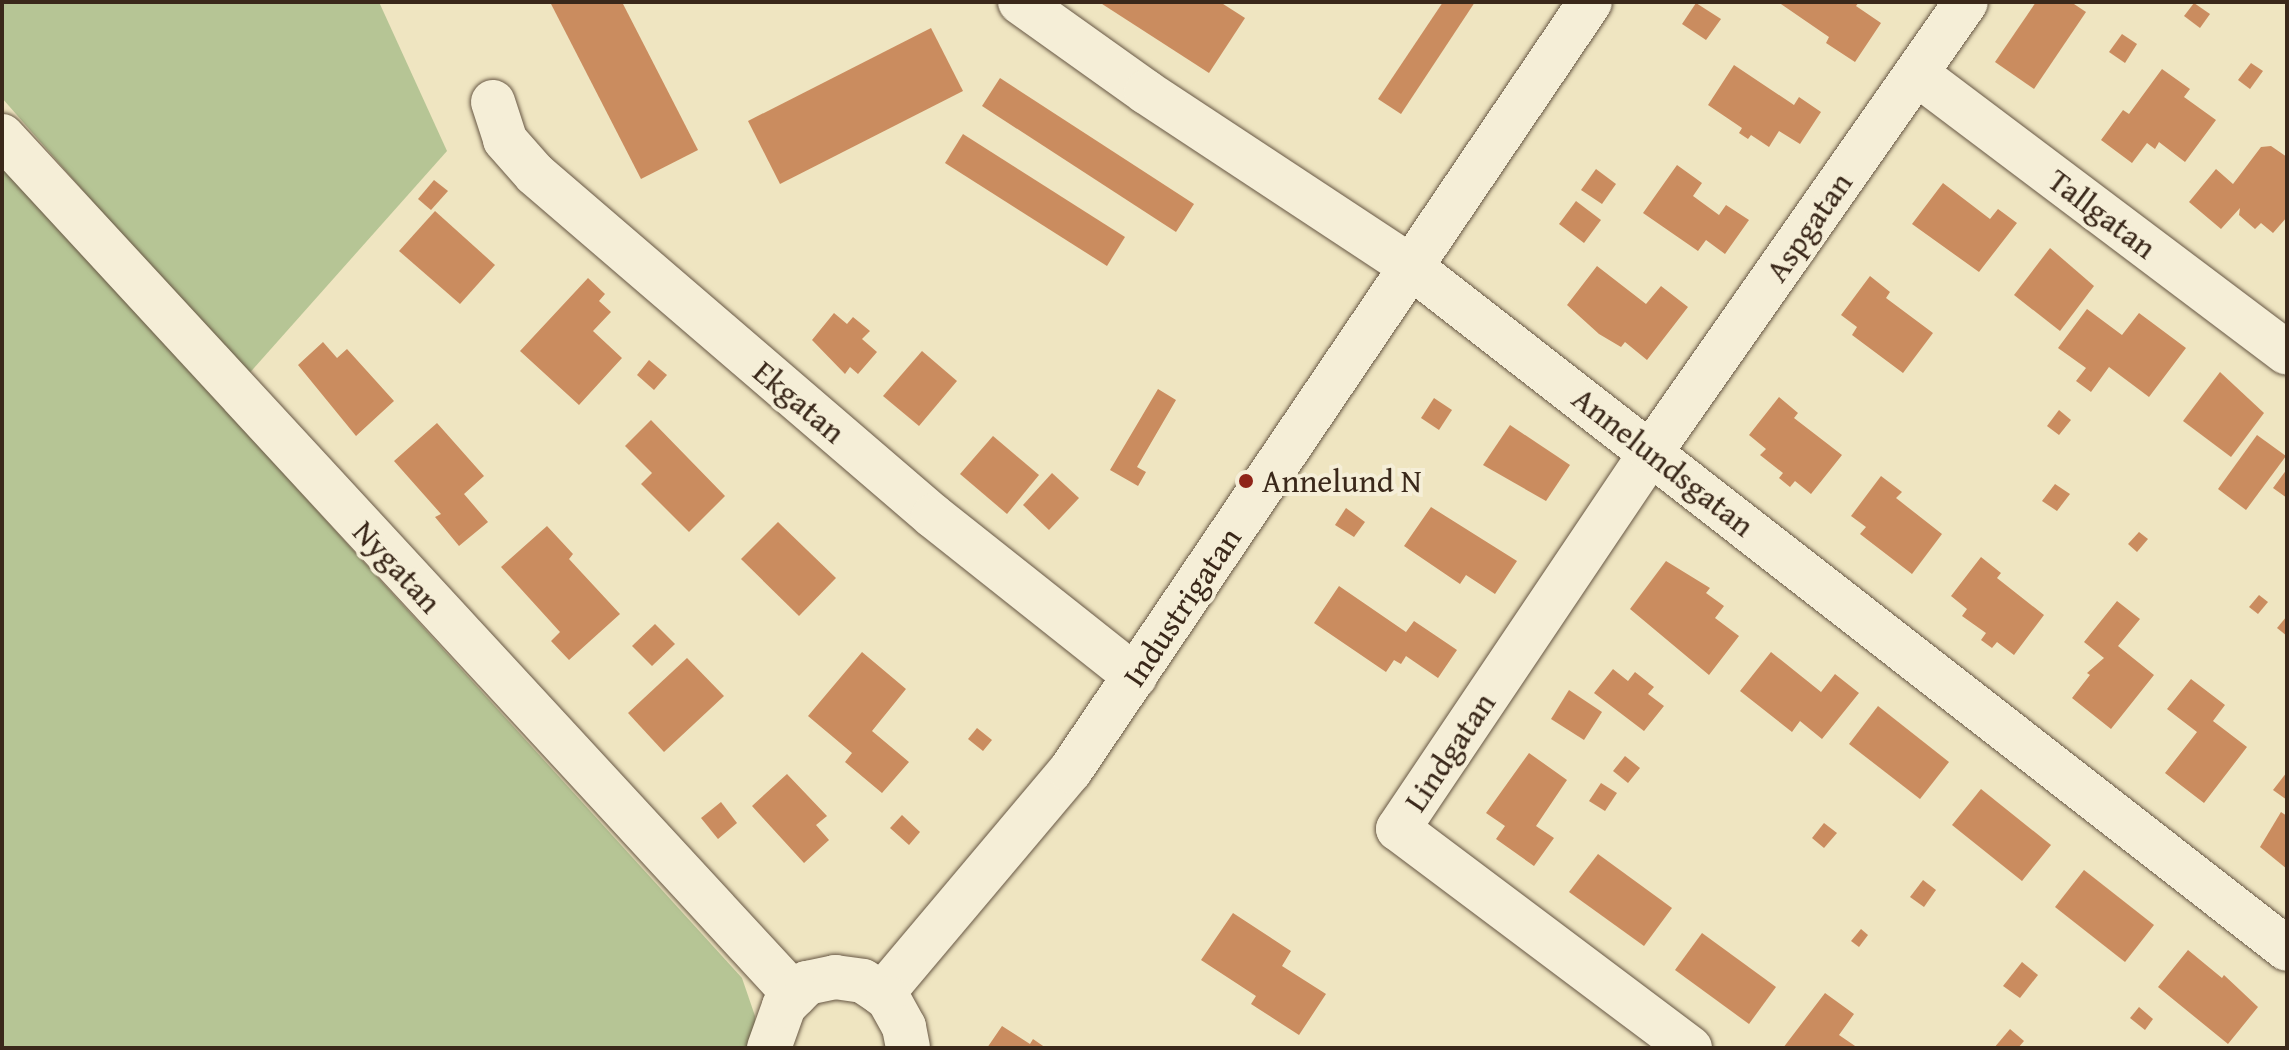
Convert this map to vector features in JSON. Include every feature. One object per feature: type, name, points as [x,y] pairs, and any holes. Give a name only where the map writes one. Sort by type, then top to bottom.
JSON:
[{"type":"street","name":"Annelundsgatan","points":[[1020,2],[1146,92],[1411,267],[2287,949]]},
{"type":"street","name":"Industrigatan","points":[[882,994],[1070,771],[1590,2]]},
{"type":"street","name":"Aspgatan","points":[[1651,452],[1966,2]]},
{"type":"street","name":"Tallgatan","points":[[1917,74],[2287,353]]},
{"type":"street","name":"Ekgatan","points":[[493,102],[505,140],[535,174],[921,506],[1135,676]]},
{"type":"street","name":"Nygatan","points":[[2,136],[795,995]]},
{"type":"street","name":"Lindgatan","points":[[1651,452],[1398,829],[1690,1048]]},
{"type":"street","points":[[769,1048],[774,1024],[795,995],[807,983],[835,977],[863,981],[882,994],[904,1027],[908,1048]]},
{"type":"green space","points":[[2,2],[379,2],[447,151],[246,377],[2,98]]},
{"type":"green space","points":[[2,164],[742,978],[755,1016],[755,1048],[2,1048]]},
{"type":"building","points":[[550,2],[622,2],[698,150],[641,179]]},
{"type":"building","points":[[1099,2],[1220,2],[1245,18],[1209,73]]},
{"type":"building","points":[[1443,2],[1475,2],[1401,114],[1378,99]]},
{"type":"building","points":[[1778,2],[1859,2],[1856,6],[1881,23],[1855,62],[1826,43],[1829,37]]},
{"type":"building","points":[[2036,2],[2071,2],[2086,12],[2034,89],[1995,62]]},
{"type":"building","points":[[1696,3],[1721,19],[1706,40],[1682,24]]},
{"type":"building","points":[[2194,3],[2210,14],[2200,28],[2184,16]]},
{"type":"building","points":[[931,28],[963,91],[780,184],[748,121]]},
{"type":"building","points":[[2122,34],[2137,44],[2125,63],[2109,52]]},
{"type":"building","points":[[2251,63],[2263,71],[2250,89],[2238,80]]},
{"type":"building","points":[[1734,65],[1794,105],[1799,97],[1821,112],[1800,144],[1779,131],[1769,147],[1751,135],[1748,139],[1739,133],[1742,128],[1708,105]]},
{"type":"building","points":[[2162,69],[2190,89],[2184,97],[2216,120],[2185,162],[2159,142],[2155,149],[2147,143],[2132,163],[2101,140],[2123,110],[2129,114]]},
{"type":"building","points":[[1000,78],[1194,204],[1176,232],[982,106]]},
{"type":"building","points":[[963,134],[1125,237],[1107,266],[945,163]]},
{"type":"building","points":[[2271,146],[2287,157],[2287,217],[2273,233],[2261,223],[2255,229],[2239,215],[2240,208],[2221,229],[2189,202],[2216,169],[2233,184],[2261,147]]},
{"type":"building","points":[[1677,165],[1702,183],[1693,196],[1719,215],[1726,205],[1749,220],[1725,254],[1706,240],[1698,251],[1643,213]]},
{"type":"building","points":[[1596,169],[1616,184],[1602,204],[1581,190]]},
{"type":"building","points":[[434,180],[448,191],[431,210],[418,199]]},
{"type":"building","points":[[1943,183],[1990,219],[1998,209],[2017,223],[1979,272],[1912,224]]},
{"type":"building","points":[[1576,201],[1601,220],[1584,243],[1559,224]]},
{"type":"building","points":[[435,211],[495,265],[460,304],[399,251]]},
{"type":"building","points":[[2050,248],[2094,286],[2060,331],[2014,295]]},
{"type":"building","points":[[1597,266],[1646,304],[1661,286],[1688,307],[1647,360],[1625,342],[1621,347],[1599,334],[1567,305]]},
{"type":"building","points":[[1870,276],[1890,292],[1886,298],[1933,333],[1903,373],[1852,335],[1857,327],[1841,315]]},
{"type":"building","points":[[588,278],[605,294],[599,301],[611,312],[593,331],[622,358],[579,405],[520,351]]},
{"type":"building","points":[[2087,309],[2122,335],[2139,313],[2186,348],[2149,397],[2109,367],[2091,392],[2076,381],[2086,368],[2058,348]]},
{"type":"building","points":[[834,313],[847,324],[853,317],[870,331],[862,339],[877,352],[858,374],[850,367],[845,374],[812,340]]},
{"type":"building","points":[[323,342],[337,358],[347,349],[394,401],[356,436],[298,365]]},
{"type":"building","points":[[922,351],[957,381],[919,426],[883,396]]},
{"type":"building","points":[[649,360],[667,375],[654,390],[637,375]]},
{"type":"building","points":[[2220,372],[2264,413],[2231,457],[2183,421]]},
{"type":"building","points":[[1158,389],[1176,400],[1137,467],[1146,472],[1138,486],[1110,470]]},
{"type":"building","points":[[1779,397],[1798,413],[1794,418],[1842,455],[1811,494],[1795,481],[1790,487],[1779,478],[1783,473],[1760,455],[1766,449],[1749,435]]},
{"type":"building","points":[[1434,398],[1452,410],[1439,430],[1421,418]]},
{"type":"building","points":[[2059,410],[2071,420],[2059,435],[2047,426]]},
{"type":"building","points":[[651,420],[725,496],[689,532],[641,484],[652,473],[625,446]]},
{"type":"building","points":[[437,423],[484,476],[464,494],[488,522],[459,546],[435,517],[441,514],[394,461]]},
{"type":"building","points":[[1510,425],[1570,465],[1546,501],[1483,465]]},
{"type":"building","points":[[2257,435],[2286,456],[2246,510],[2218,489]]},
{"type":"building","points":[[993,436],[1039,475],[1007,514],[960,474]]},
{"type":"building","points":[[2287,469],[2287,498],[2273,488]]},
{"type":"building","points":[[1052,473],[1079,498],[1049,530],[1023,505]]},
{"type":"building","points":[[1881,476],[1902,492],[1896,498],[1942,534],[1912,574],[1860,534],[1866,527],[1851,516]]},
{"type":"building","points":[[2055,484],[2070,494],[2057,511],[2042,501]]},
{"type":"building","points":[[1431,507],[1517,561],[1495,594],[1466,575],[1460,584],[1404,546]]},
{"type":"building","points":[[1346,508],[1365,522],[1354,537],[1335,525]]},
{"type":"building","points":[[778,522],[836,578],[799,616],[741,559]]},
{"type":"building","points":[[547,526],[573,554],[569,559],[620,614],[569,660],[551,641],[560,632],[501,567]]},
{"type":"building","points":[[2139,532],[2148,539],[2137,552],[2128,544]]},
{"type":"building","points":[[1981,557],[2001,573],[1997,578],[2044,615],[2014,655],[1997,642],[1992,648],[1981,640],[1986,633],[1962,616],[1967,609],[1951,596]]},
{"type":"building","points":[[1666,561],[1710,588],[1706,593],[1724,606],[1715,618],[1739,636],[1709,675],[1630,609]]},
{"type":"building","points":[[1339,586],[1406,632],[1414,621],[1457,650],[1438,678],[1406,656],[1401,664],[1394,660],[1386,672],[1314,623]]},
{"type":"building","points":[[2259,595],[2268,602],[2258,614],[2249,607]]},
{"type":"building","points":[[2117,601],[2140,619],[2118,646],[2154,675],[2111,729],[2072,698],[2090,675],[2087,673],[2104,658],[2084,642]]},
{"type":"building","points":[[2287,616],[2287,636],[2277,628]]},
{"type":"building","points":[[655,624],[675,644],[652,666],[632,646]]},
{"type":"building","points":[[862,652],[906,689],[872,731],[909,762],[882,793],[845,762],[852,753],[808,716]]},
{"type":"building","points":[[1771,652],[1821,692],[1835,674],[1859,693],[1822,739],[1800,721],[1792,732],[1740,691]]},
{"type":"building","points":[[687,658],[724,696],[664,752],[628,713]]},
{"type":"building","points":[[1613,669],[1628,681],[1635,672],[1654,687],[1648,694],[1664,706],[1644,731],[1594,693]]},
{"type":"building","points":[[2191,679],[2225,705],[2213,721],[2247,747],[2204,803],[2165,773],[2197,732],[2167,709]]},
{"type":"building","points":[[1569,690],[1602,712],[1584,740],[1551,719]]},
{"type":"building","points":[[1878,706],[1949,762],[1920,799],[1849,744]]},
{"type":"building","points":[[977,728],[992,740],[983,751],[968,739]]},
{"type":"building","points":[[1529,753],[1567,780],[1536,826],[1554,838],[1534,866],[1496,839],[1505,826],[1486,813]]},
{"type":"building","points":[[1625,756],[1640,768],[1628,783],[1613,771]]},
{"type":"building","points":[[2287,772],[2287,800],[2273,790]]},
{"type":"building","points":[[787,774],[827,816],[816,825],[829,840],[804,863],[752,806]]},
{"type":"building","points":[[1601,783],[1617,793],[1605,811],[1589,801]]},
{"type":"building","points":[[1981,789],[2051,845],[2022,881],[1952,825]]},
{"type":"building","points":[[721,802],[737,823],[718,839],[701,818]]},
{"type":"building","points":[[2281,812],[2287,816],[2287,869],[2260,847]]},
{"type":"building","points":[[902,815],[920,832],[909,845],[890,828]]},
{"type":"building","points":[[1824,823],[1837,833],[1824,848],[1812,838]]},
{"type":"building","points":[[1598,854],[1672,908],[1644,946],[1569,892]]},
{"type":"building","points":[[2084,870],[2154,925],[2125,962],[2055,907]]},
{"type":"building","points":[[1923,880],[1936,890],[1924,907],[1910,897]]},
{"type":"building","points":[[1233,913],[1291,951],[1282,966],[1326,994],[1299,1035],[1251,1004],[1256,996],[1201,960]]},
{"type":"building","points":[[1861,929],[1868,935],[1859,947],[1851,941]]},
{"type":"building","points":[[1702,933],[1776,987],[1749,1024],[1675,970]]},
{"type":"building","points":[[2188,950],[2222,978],[2224,975],[2258,1007],[2228,1044],[2158,987]]},
{"type":"building","points":[[2022,962],[2038,975],[2020,998],[2003,986]]},
{"type":"building","points":[[1825,993],[1854,1014],[1839,1035],[1858,1048],[1783,1048]]},
{"type":"building","points":[[2139,1007],[2153,1019],[2145,1030],[2130,1018]]},
{"type":"building","points":[[1002,1026],[1030,1044],[1033,1039],[1046,1048],[987,1048]]},
{"type":"building","points":[[2010,1029],[2024,1041],[2018,1048],[1994,1048]]},
{"type":"place","name":"Annelund N","points":[[1246,481]]}]
